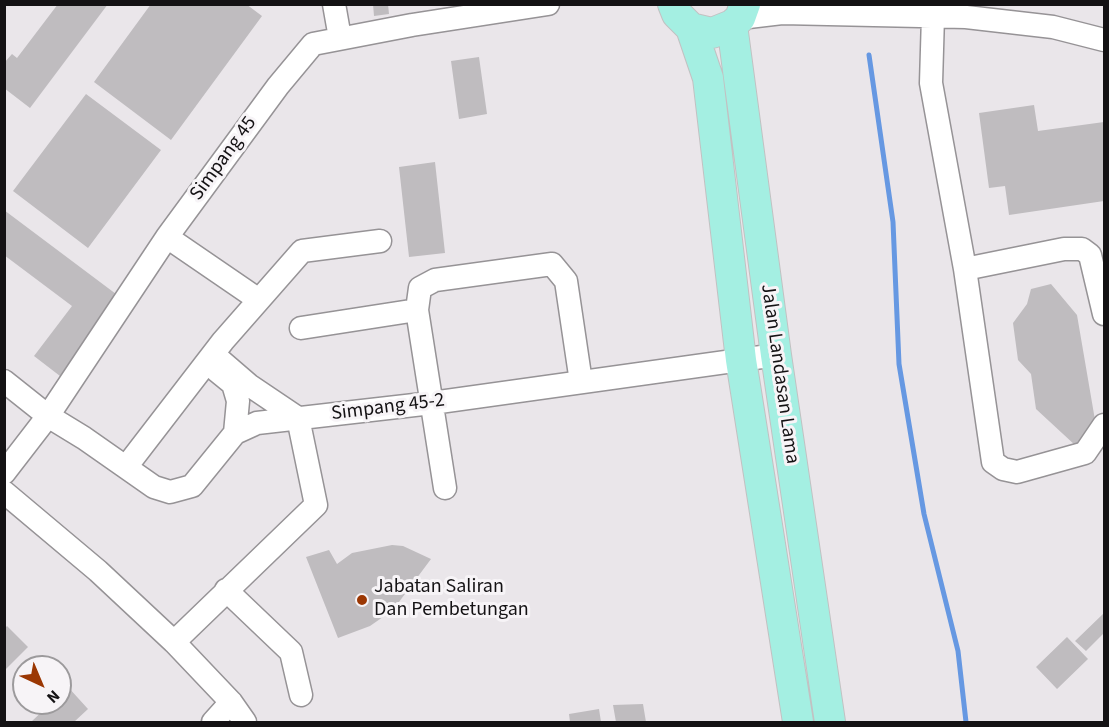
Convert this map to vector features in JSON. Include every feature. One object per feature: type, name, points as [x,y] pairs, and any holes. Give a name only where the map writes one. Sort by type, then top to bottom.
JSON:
[{"type":"main road","points":[[677,11],[712,33],[739,16]]},
{"type":"main road","name":"Jalan Landasan Lama","points":[[677,11],[708,78],[741,360],[798,723]]},
{"type":"main road","name":"Jalan Landasan Lama","points":[[739,16],[753,180],[830,723]]},
{"type":"main road","points":[[741,360],[760,335],[741,207],[753,180]]},
{"type":"main road","points":[[815,723],[806,650],[816,627]]},
{"type":"street","points":[[334,4],[340,38]]},
{"type":"street","name":"Simpang 45","points":[[4,473],[48,416],[167,237],[278,86],[313,44],[548,4]]},
{"type":"street","points":[[739,16],[782,13],[933,16],[966,11],[1053,27],[1104,40]]},
{"type":"street","points":[[933,16],[931,83],[965,269],[993,462],[1003,469],[1017,472],[1085,453],[1104,425]]},
{"type":"street","points":[[167,237],[259,300]]},
{"type":"street","points":[[126,467],[210,358],[302,251],[380,241]]},
{"type":"street","points":[[965,269],[1064,249],[1082,249],[1090,255],[1104,314]]},
{"type":"street","points":[[445,488],[417,310],[420,288],[435,280],[552,264],[566,281],[581,382]]},
{"type":"street","points":[[301,328],[417,310]]},
{"type":"street","name":"Simpang 45-2","points":[[4,381],[48,416],[162,490],[182,491],[192,486],[235,433],[257,423],[432,403],[776,355]]},
{"type":"street","points":[[174,642],[316,505],[298,418],[210,358]]},
{"type":"street","points":[[210,358],[233,384],[238,400],[235,433]]},
{"type":"street","points":[[4,492],[98,571],[174,642],[231,702],[245,723]]},
{"type":"street","points":[[226,591],[291,652],[301,695]]},
{"type":"street","points":[[213,723],[231,702]]},
{"type":"building","points":[[58,4],[108,4],[30,108],[4,88],[4,63],[12,54],[17,58]]},
{"type":"building","points":[[151,4],[246,4],[262,16],[171,140],[94,82]]},
{"type":"building","points":[[373,4],[388,4],[389,14],[374,16]]},
{"type":"building","points":[[479,57],[487,114],[459,119],[451,61]]},
{"type":"building","points":[[86,94],[161,150],[88,248],[13,191]]},
{"type":"building","points":[[1034,105],[1038,131],[1104,122],[1104,201],[1009,215],[1005,186],[989,188],[979,113]]},
{"type":"building","points":[[435,162],[445,253],[409,257],[399,167]]},
{"type":"building","points":[[4,210],[120,297],[60,376],[34,356],[72,306],[4,255]]},
{"type":"building","points":[[1051,284],[1077,315],[1095,420],[1076,446],[1036,409],[1031,374],[1018,360],[1013,323],[1027,304],[1031,289]]},
{"type":"building","name":"Jabatan Saliran Dan Pembetungan","points":[[392,545],[403,546],[431,559],[393,610],[370,626],[338,638],[306,557],[329,550],[337,564],[352,553]]},
{"type":"building","points":[[1104,613],[1104,633],[1086,651],[1075,641]]},
{"type":"building","points":[[7,626],[28,647],[20,655],[12,655],[12,663],[5,670],[5,628]]},
{"type":"building","points":[[1067,637],[1088,659],[1057,689],[1036,667]]},
{"type":"building","points":[[72,691],[88,709],[74,722],[31,722],[38,715],[72,715]]},
{"type":"building","points":[[643,704],[646,722],[616,722],[613,705]]},
{"type":"building","points":[[599,709],[601,722],[570,722],[569,714]]},
{"type":"waterway","points":[[869,55],[893,222],[899,364],[924,514],[958,651],[966,722]]},
{"type":"place","name":"Jabatan Saliran Dan Pembetungan","points":[[362,600]]}]
